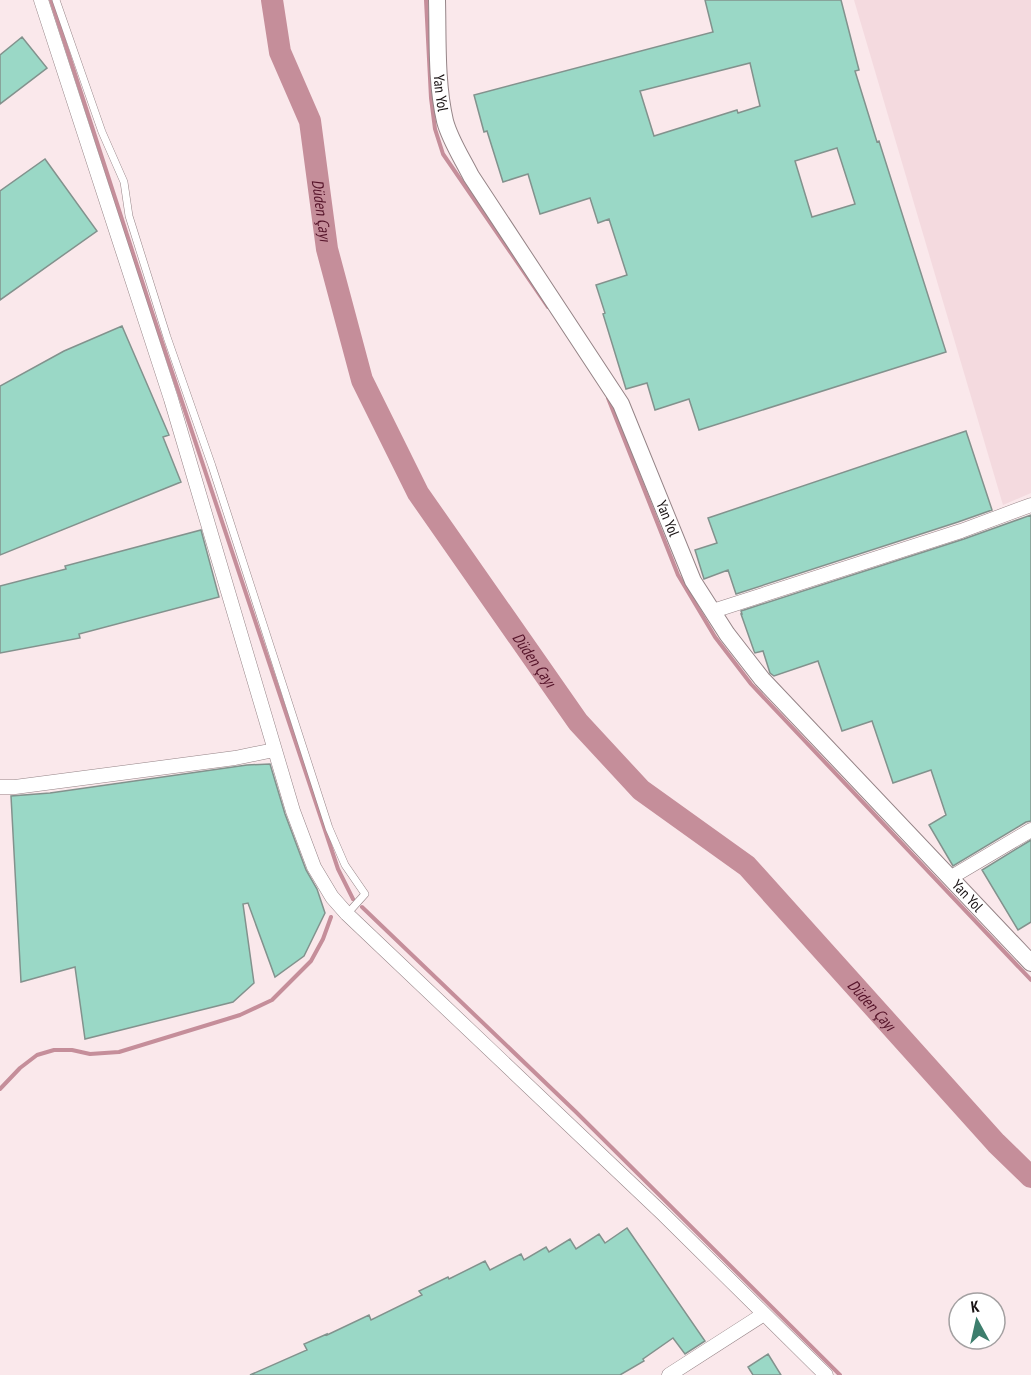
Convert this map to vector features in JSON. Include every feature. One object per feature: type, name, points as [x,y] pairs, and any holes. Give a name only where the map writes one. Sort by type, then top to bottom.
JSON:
[{"type":"street","points":[[41,0],[143,286],[171,399],[274,750],[314,867],[332,897],[347,914],[654,1205],[826,1375]]},
{"type":"street","name":"Yan Yol","points":[[437,0],[441,91],[445,122],[450,136],[471,176],[621,404],[693,581],[727,634],[762,679],[1031,963]]},
{"type":"street","points":[[712,611],[961,531],[1031,505]]},
{"type":"street","points":[[0,787],[236,759],[274,750]]},
{"type":"street","points":[[950,878],[1031,830]]},
{"type":"street","points":[[669,1375],[764,1314]]},
{"type":"lane","points":[[56,0],[102,132],[124,182],[143,286],[167,337],[212,466],[329,828],[345,865],[365,894],[347,914]]},
{"type":"shaded area","points":[[854,0],[1031,0],[1031,493],[1003,505]]},
{"type":"building","points":[[705,0],[841,0],[859,70],[855,71],[946,352],[699,430],[689,399],[655,410],[647,383],[626,389],[596,285],[627,275],[609,219],[598,223],[590,198],[540,214],[528,174],[503,182],[487,131],[484,132],[474,95],[713,32]],"holes":[[[750,63],[760,106],[738,113],[737,110],[654,136],[640,91]],[[837,148],[855,204],[812,217],[795,161]]]},
{"type":"building","points":[[22,37],[47,68],[0,104],[0,55]]},
{"type":"building","points":[[45,159],[97,231],[0,300],[0,191]]},
{"type":"building","points":[[122,326],[169,435],[163,437],[181,482],[0,555],[0,386],[64,351]]},
{"type":"building","points":[[966,431],[992,510],[736,594],[728,570],[704,579],[695,550],[717,543],[708,518]]},
{"type":"building","points":[[1031,515],[1031,821],[953,866],[929,825],[946,815],[931,770],[893,783],[872,721],[842,731],[818,661],[774,676],[770,673],[763,651],[755,653],[754,651],[741,611]]},
{"type":"building","points":[[201,530],[219,597],[79,634],[80,638],[0,653],[0,586],[66,569],[65,566]]},
{"type":"building","points":[[270,764],[285,814],[325,913],[304,956],[275,977],[248,903],[243,904],[254,983],[233,1002],[85,1039],[75,967],[21,982],[11,796],[50,793],[247,765]]},
{"type":"building","points":[[1031,840],[1031,922],[1018,930],[982,870]]},
{"type":"building","points":[[627,1228],[705,1341],[685,1354],[673,1338],[643,1359],[644,1361],[620,1375],[250,1375],[307,1350],[304,1344],[369,1315],[371,1320],[422,1295],[419,1291],[485,1261],[490,1270],[521,1254],[524,1260],[546,1247],[549,1252],[570,1239],[576,1249],[599,1234],[605,1243]]},
{"type":"building","points":[[768,1354],[781,1375],[753,1375],[748,1367]]},
{"type":"waterway","points":[[51,0],[152,312],[338,869],[353,899]]},
{"type":"waterway","name":"Düden Çayı","points":[[272,0],[280,52],[310,121],[327,249],[362,380],[418,493],[578,722],[641,790],[747,866],[996,1143],[1031,1177]]},
{"type":"waterway","points":[[426,0],[431,98],[435,129],[443,154],[548,307]]},
{"type":"waterway","points":[[608,398],[678,575],[715,637],[751,684],[1031,980]]},
{"type":"waterway","points":[[362,907],[576,1112],[840,1375]]},
{"type":"waterway","points":[[0,1089],[20,1068],[37,1055],[54,1050],[72,1050],[90,1054],[119,1052],[240,1015],[272,1000],[311,961],[323,939],[331,917]]}]
